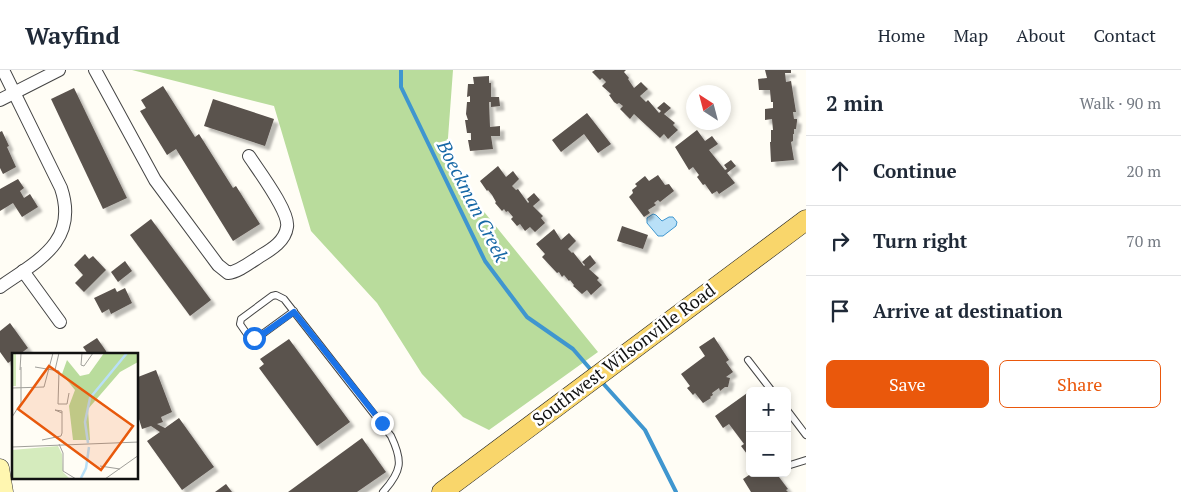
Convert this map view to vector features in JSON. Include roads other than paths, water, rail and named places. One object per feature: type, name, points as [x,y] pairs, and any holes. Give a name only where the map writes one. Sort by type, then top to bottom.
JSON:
[{"type":"main road","name":"Southwest Wilsonville Road","points":[[442,492],[806,220]]},
{"type":"main road","points":[[0,468],[4,492]]},
{"type":"street","points":[[0,287],[43,256],[59,238],[64,228],[66,209],[61,188],[3,70]]},
{"type":"street","points":[[95,70],[155,180],[218,266],[228,274],[277,246],[287,229],[287,221],[281,206],[249,156]]},
{"type":"street","points":[[0,100],[55,71]]},
{"type":"street","points":[[23,271],[60,322]]},
{"type":"lane","points":[[294,312],[257,338],[249,337],[240,324],[241,319],[272,296],[284,299],[391,436],[397,448],[400,463],[395,479],[383,492]]},
{"type":"lane","points":[[748,360],[769,387]]},
{"type":"lane","points":[[791,415],[806,435]]},
{"type":"lane","points":[[791,465],[806,460]]},
{"type":"water","points":[[653,214],[662,221],[673,217],[677,222],[676,226],[663,236],[658,236],[647,223],[647,218]]},
{"type":"waterway","name":"Boeckman Creek","points":[[401,70],[401,87],[485,261],[527,317],[573,349],[592,371]]},
{"type":"waterway","name":"Boeckman Creek","points":[[600,380],[645,430],[676,492]]}]
